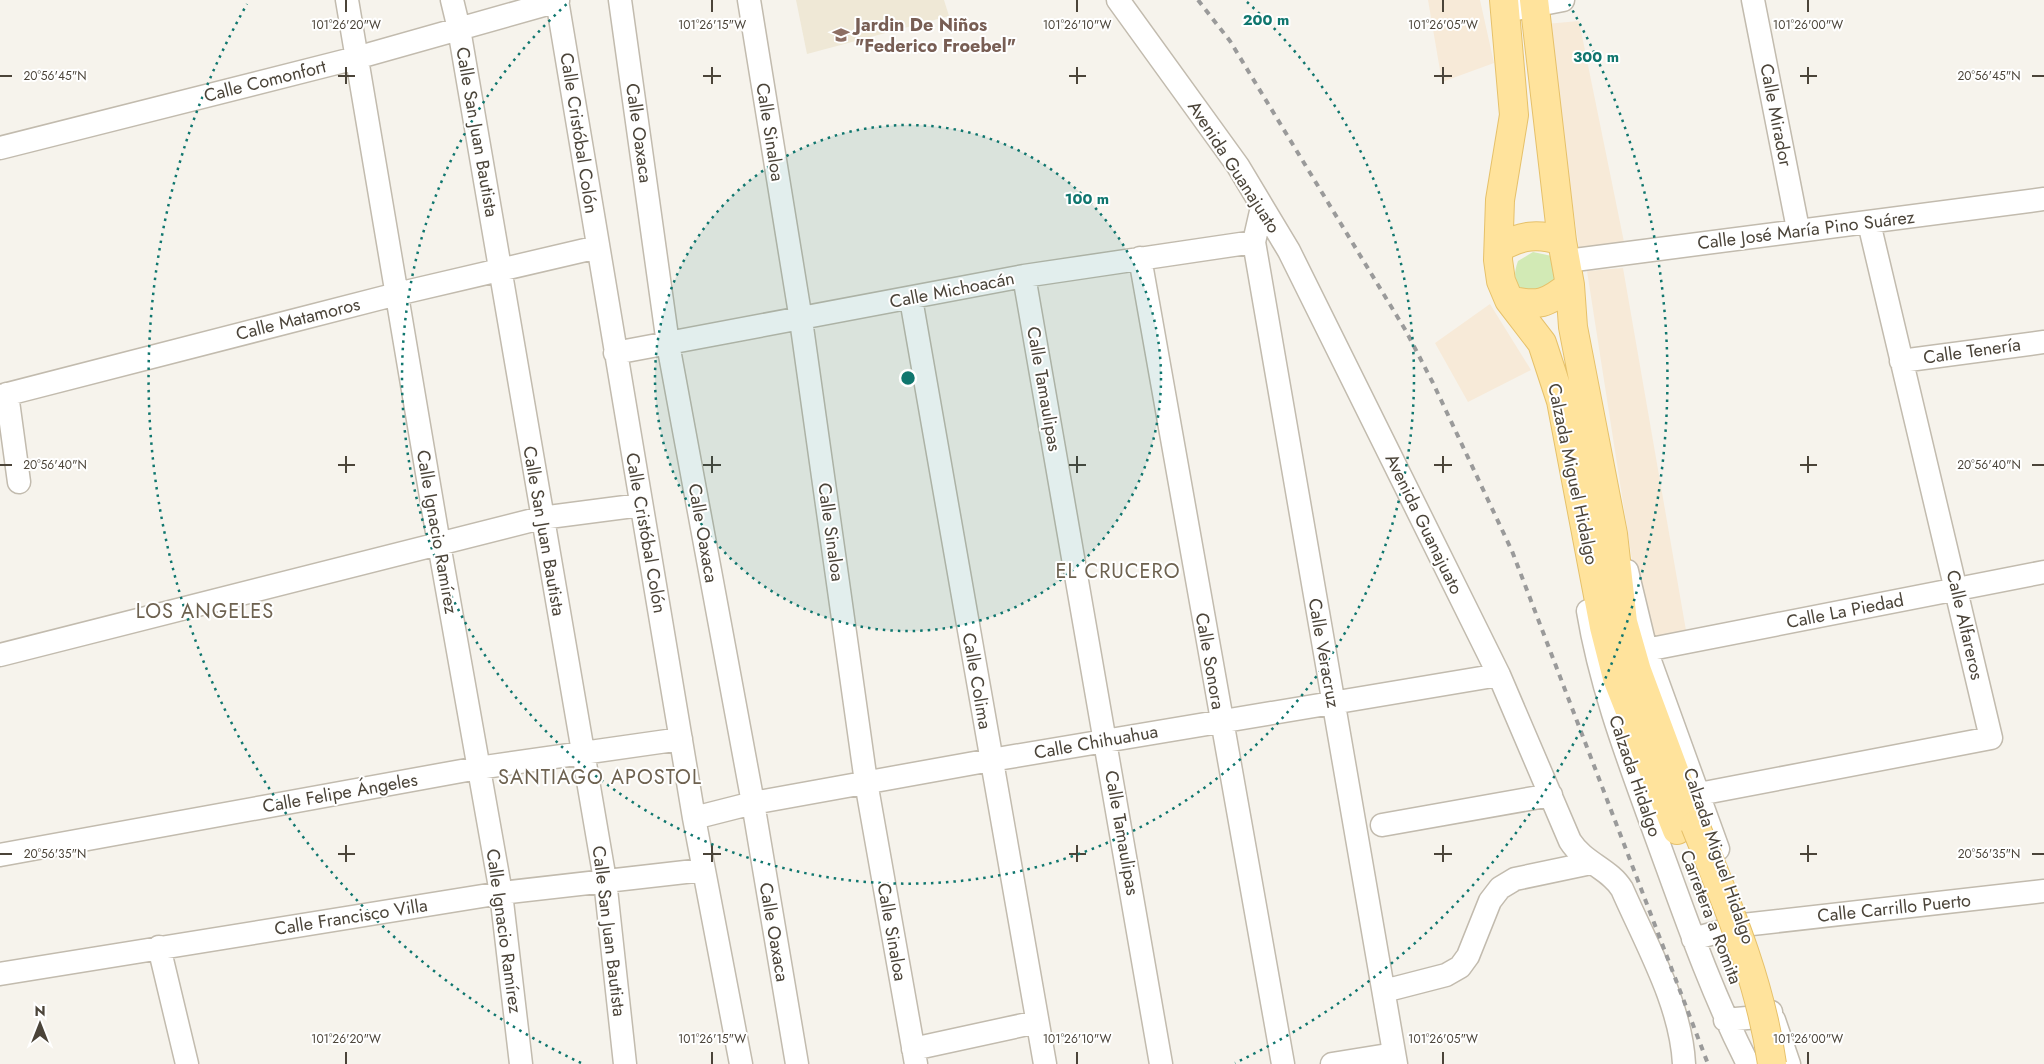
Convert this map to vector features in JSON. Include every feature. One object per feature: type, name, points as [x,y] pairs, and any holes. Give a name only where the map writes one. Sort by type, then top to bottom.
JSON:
[{"type":"main road","name":"Calzada Miguel Hidalgo","points":[[1534,3],[1567,262],[1573,327],[1614,534],[1623,622],[1686,828]]},
{"type":"main road","name":"Calzada Miguel Hidalgo","points":[[1505,5],[1514,115],[1500,200],[1498,260],[1501,281],[1509,300],[1542,343],[1561,401],[1604,627],[1617,678],[1686,828]]},
{"type":"main road","points":[[1499,248],[1513,239],[1530,235],[1547,236],[1567,262],[1543,304],[1525,304],[1509,300]]},
{"type":"main road","name":"Carretera a Romita","points":[[1686,828],[1732,962],[1750,1028],[1754,1064]]},
{"type":"main road","name":"Carretera a Romita","points":[[1686,828],[1744,946],[1766,1022],[1772,1064]]},
{"type":"street","name":"Calle Ignacio Ramírez","points":[[347,0],[439,544],[501,893],[521,1064]]},
{"type":"street","name":"Calle San Juan Bautista","points":[[452,0],[459,29],[541,518],[605,880],[625,1064]]},
{"type":"street","name":"Calle Oaxaca","points":[[620,0],[668,344],[753,804],[797,1064]]},
{"type":"street","name":"Calle Sinaloa","points":[[749,0],[801,320],[866,782],[914,1056]]},
{"type":"street","name":"Avenida Guanajuato","points":[[1118,0],[1238,166],[1289,251],[1499,675],[1576,850],[1590,863],[1618,882],[1622,889],[1674,1008],[1680,1029],[1684,1064]]},
{"type":"street","points":[[1505,5],[1564,0]]},
{"type":"street","name":"Calle Mirador","points":[[1754,0],[1798,229]]},
{"type":"street","name":"Calle Comonfort","points":[[0,148],[356,58],[558,1]]},
{"type":"street","name":"Calle Cristóbal Colón","points":[[558,1],[615,353],[694,818],[741,1064]]},
{"type":"street","name":"Calle José María Pino Suárez","points":[[1567,262],[1798,229],[1869,223],[2044,199]]},
{"type":"street","points":[[1254,242],[1262,207]]},
{"type":"street","name":"Calle Alfareros","points":[[1699,794],[1991,738],[1869,223]]},
{"type":"street","name":"Calle Michoacán","points":[[615,353],[801,320],[1024,276],[1254,242]]},
{"type":"street","name":"Calle Veracruz","points":[[1254,242],[1395,1059]]},
{"type":"street","name":"Calle Matamoros","points":[[3,395],[396,294],[598,246]]},
{"type":"street","name":"Calle Sonora","points":[[1140,258],[1283,1064]]},
{"type":"street","name":"Calle Tamaulipas","points":[[1024,276],[1161,1064]]},
{"type":"street","name":"Calle Colima","points":[[911,299],[1045,1064]]},
{"type":"street","name":"Calle Tenería","points":[[1901,361],[2044,342]]},
{"type":"street","points":[[3,395],[19,482]]},
{"type":"street","name":"Calzada Hidalgo","points":[[1574,474],[1584,586],[1593,642],[1616,724],[1725,1020],[1748,1064]]},
{"type":"street","points":[[0,655],[541,518],[641,505]]},
{"type":"street","name":"Calzada Miguel Hidalgo","points":[[1614,534],[1624,556],[1646,650],[1699,794],[1789,1064]]},
{"type":"street","name":"Calle La Piedad","points":[[1646,650],[2044,572]]},
{"type":"street","name":"Calle Chihuahua","points":[[694,818],[753,804],[866,782],[1221,720],[1333,704],[1499,675]]},
{"type":"street","name":"Calle Felipe Ángeles","points":[[0,855],[478,768],[681,739]]},
{"type":"street","points":[[1382,825],[1551,795]]},
{"type":"street","points":[[1384,992],[1446,975],[1460,966],[1468,956],[1490,901],[1500,888],[1515,879],[1590,863]]},
{"type":"street","name":"Calle Francisco Villa","points":[[0,974],[501,893],[703,870]]},
{"type":"street","name":"Calle Carrillo Puerto","points":[[1694,939],[1743,925],[2044,891]]},
{"type":"street","points":[[159,947],[187,1064]]},
{"type":"street","points":[[1725,1020],[1758,1017],[1771,1012]]},
{"type":"street","points":[[914,1056],[1037,1022]]},
{"type":"street","points":[[1332,1064],[1395,1059]]},
{"type":"shaded area","name":"Jardin De Niños \"Federico Froebel\"","points":[[796,0],[944,0],[949,16],[807,54]]},
{"type":"shaded area","points":[[1428,0],[1480,0],[1494,63],[1442,82]]},
{"type":"shaded area","points":[[1579,21],[1624,242],[1579,248],[1546,24]]},
{"type":"shaded area","points":[[1623,268],[1688,642],[1646,650],[1587,271]]},
{"type":"shaded area","points":[[1490,304],[1531,370],[1468,402],[1435,343]]},
{"type":"green space","points":[[1533,252],[1552,256],[1560,273],[1549,295],[1519,289],[1517,285],[1515,275],[1518,261]]},
{"type":"railway","points":[[1198,0],[1230,41],[1406,331],[1433,383],[1512,551],[1708,1064]]},
{"type":"place","name":"Jardin De Niños \"Federico Froebel\"","points":[[841,35]]},
{"type":"district","name":"EL CRUCERO","points":[[1118,571]]},
{"type":"district","name":"LOS ANGELES","points":[[205,611]]},
{"type":"district","name":"SANTIAGO APOSTOL","points":[[600,777]]}]
